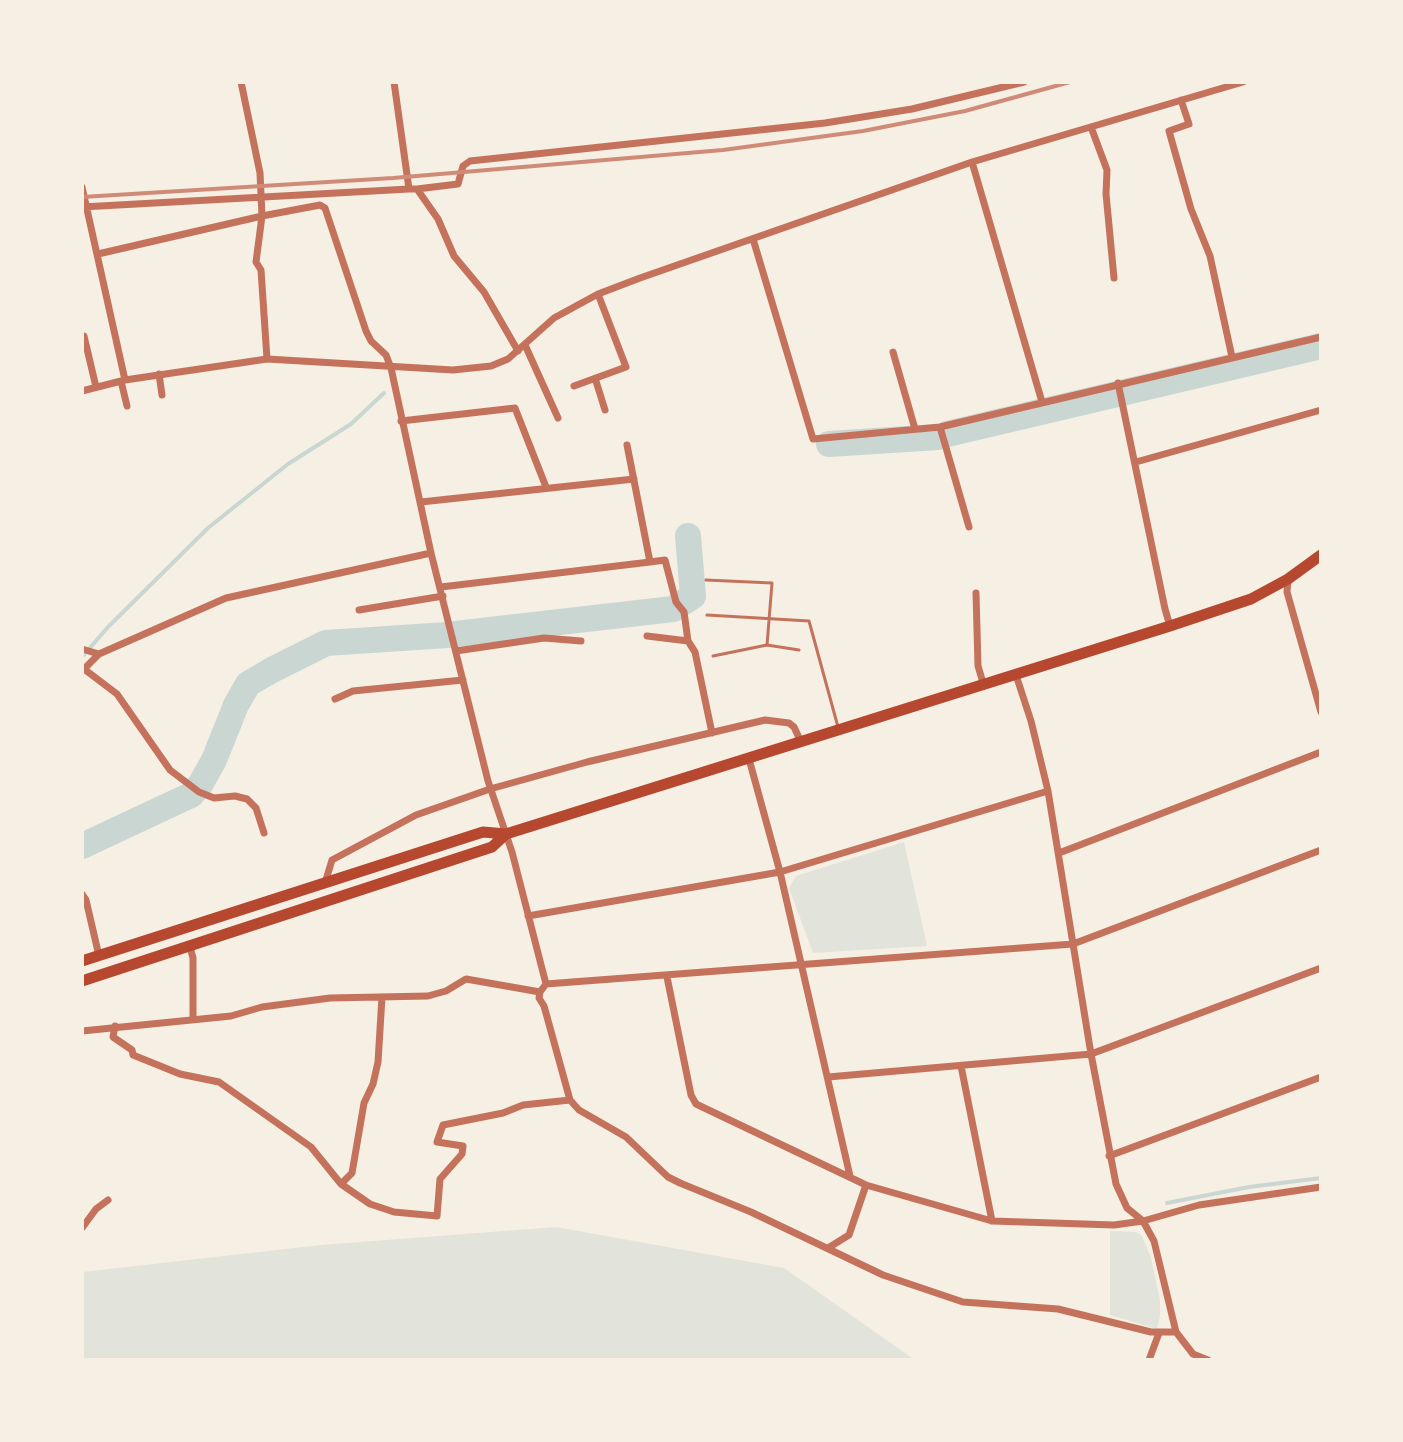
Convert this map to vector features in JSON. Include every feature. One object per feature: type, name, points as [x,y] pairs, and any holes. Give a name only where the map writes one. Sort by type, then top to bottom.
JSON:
[{"type":"highway","points":[[82,961],[483,832],[506,834],[1170,626],[1251,599],[1288,579],[1321,555]]},
{"type":"highway","points":[[82,981],[492,847],[506,834]]},
{"type":"street","points":[[241,82],[260,173],[262,216],[255,257],[261,270],[267,359]]},
{"type":"street","points":[[394,82],[413,189],[438,219],[454,256],[484,292],[518,351]]},
{"type":"street","points":[[84,207],[458,184],[463,166],[470,161],[825,123],[912,109],[1024,82]]},
{"type":"street","points":[[82,391],[123,380],[267,359],[391,368],[473,368],[501,362],[554,318],[598,294],[972,162],[1243,82]]},
{"type":"street","points":[[1181,100],[1189,124],[1169,131],[1191,209],[1210,256],[1232,357]]},
{"type":"street","points":[[1091,127],[1107,170],[1106,194],[1114,278]]},
{"type":"street","points":[[972,162],[1042,402]]},
{"type":"street","points":[[82,187],[127,406]]},
{"type":"street","points":[[98,254],[262,216],[320,205],[325,208],[366,331],[371,341],[386,355],[391,368],[431,553],[490,789],[506,834],[546,984]]},
{"type":"street","points":[[753,239],[813,439],[940,427],[1042,402],[1120,391],[1232,357],[1321,337]]},
{"type":"street","points":[[574,386],[626,367],[598,294]]},
{"type":"street","points":[[84,336],[96,387]]},
{"type":"street","points":[[525,345],[558,418]]},
{"type":"street","points":[[893,352],[915,429]]},
{"type":"street","points":[[159,374],[162,395]]},
{"type":"street","points":[[595,378],[605,410]]},
{"type":"street","points":[[1120,391],[1170,626]]},
{"type":"street","points":[[401,421],[515,408],[546,487]]},
{"type":"street","points":[[1136,462],[1321,410]]},
{"type":"street","points":[[940,427],[969,527]]},
{"type":"street","points":[[627,445],[650,562]]},
{"type":"street","points":[[421,502],[634,479]]},
{"type":"street","points":[[264,833],[256,808],[247,799],[235,796],[214,798],[199,792],[170,770],[117,694],[83,670],[96,653],[226,598],[431,553]]},
{"type":"street","points":[[359,610],[442,592],[665,560],[676,602],[684,612],[688,641],[695,652],[712,733]]},
{"type":"street","points":[[1288,579],[1287,592],[1321,712]]},
{"type":"street","points":[[976,593],[978,666],[984,686]]},
{"type":"street","points":[[647,636],[688,641]]},
{"type":"street","points":[[456,651],[544,638],[581,641]]},
{"type":"street","points":[[82,649],[96,653]]},
{"type":"street","points":[[1016,675],[1048,791],[1091,1054],[1116,1184],[1127,1208],[1143,1221],[1154,1241],[1176,1332],[1194,1357],[1208,1360]]},
{"type":"street","points":[[335,699],[353,691],[463,680]]},
{"type":"street","points":[[325,883],[332,860],[416,815],[490,789],[587,762],[771,719],[789,723],[802,742]]},
{"type":"street","points":[[1059,853],[1321,752]]},
{"type":"street","points":[[749,759],[780,872],[850,1176]]},
{"type":"street","points":[[528,916],[780,872],[1048,791]]},
{"type":"street","points":[[1176,1332],[1159,1333],[1058,1309],[963,1302],[850,1262],[828,1248],[751,1212],[668,1177],[626,1137],[579,1110],[570,1100],[544,1006],[539,998],[540,992],[546,984],[1073,944],[1321,850]]},
{"type":"street","points":[[82,894],[99,956]]},
{"type":"street","points":[[190,947],[193,958],[193,1019]]},
{"type":"street","points":[[828,1077],[1091,1054],[1321,968]]},
{"type":"street","points":[[667,977],[691,1095],[696,1104],[866,1185],[992,1221],[1114,1225],[1143,1221],[1199,1205],[1321,1187]]},
{"type":"street","points":[[82,1031],[231,1016],[262,1007],[330,998],[437,994],[466,979],[540,992]]},
{"type":"street","points":[[341,1184],[352,1173],[364,1103],[378,1062],[382,997]]},
{"type":"street","points":[[115,1026],[113,1037],[132,1050],[133,1055],[180,1074],[219,1082],[311,1147],[341,1184],[370,1204],[394,1212],[437,1216],[440,1179],[462,1154],[463,1146],[437,1142],[443,1125],[503,1113],[523,1105],[570,1100]]},
{"type":"street","points":[[961,1066],[992,1221]]},
{"type":"street","points":[[1109,1156],[1321,1077]]},
{"type":"street","points":[[828,1248],[849,1235],[866,1185]]},
{"type":"street","points":[[82,1228],[96,1209],[108,1200]]},
{"type":"street","points":[[1149,1360],[1159,1333]]},
{"type":"lane","points":[[706,580],[772,583],[767,645]]},
{"type":"lane","points":[[707,615],[809,621],[839,730]]},
{"type":"lane","points":[[713,656],[767,645],[799,650]]},
{"type":"shaded area","points":[[904,842],[927,946],[813,953],[789,888],[796,876]]},
{"type":"shaded area","points":[[556,1227],[784,1268],[915,1360],[82,1360],[82,1272],[321,1245]]},
{"type":"shaded area","points":[[1110,1231],[1136,1232],[1142,1236],[1151,1258],[1160,1300],[1157,1329],[1110,1315]]},
{"type":"waterway","points":[[947,434],[1321,346]]},
{"type":"waterway","points":[[82,657],[208,528],[288,464],[351,424],[384,393]]},
{"type":"waterway","points":[[829,444],[938,437]]},
{"type":"waterway","points":[[82,846],[191,795],[214,760],[248,684],[272,670],[326,643],[447,635],[673,609],[693,596],[688,536]]},
{"type":"waterway","points":[[1167,1203],[1249,1187],[1321,1178]]},
{"type":"railway","points":[[82,197],[393,178],[723,150],[863,131],[965,111],[1070,82]]}]
